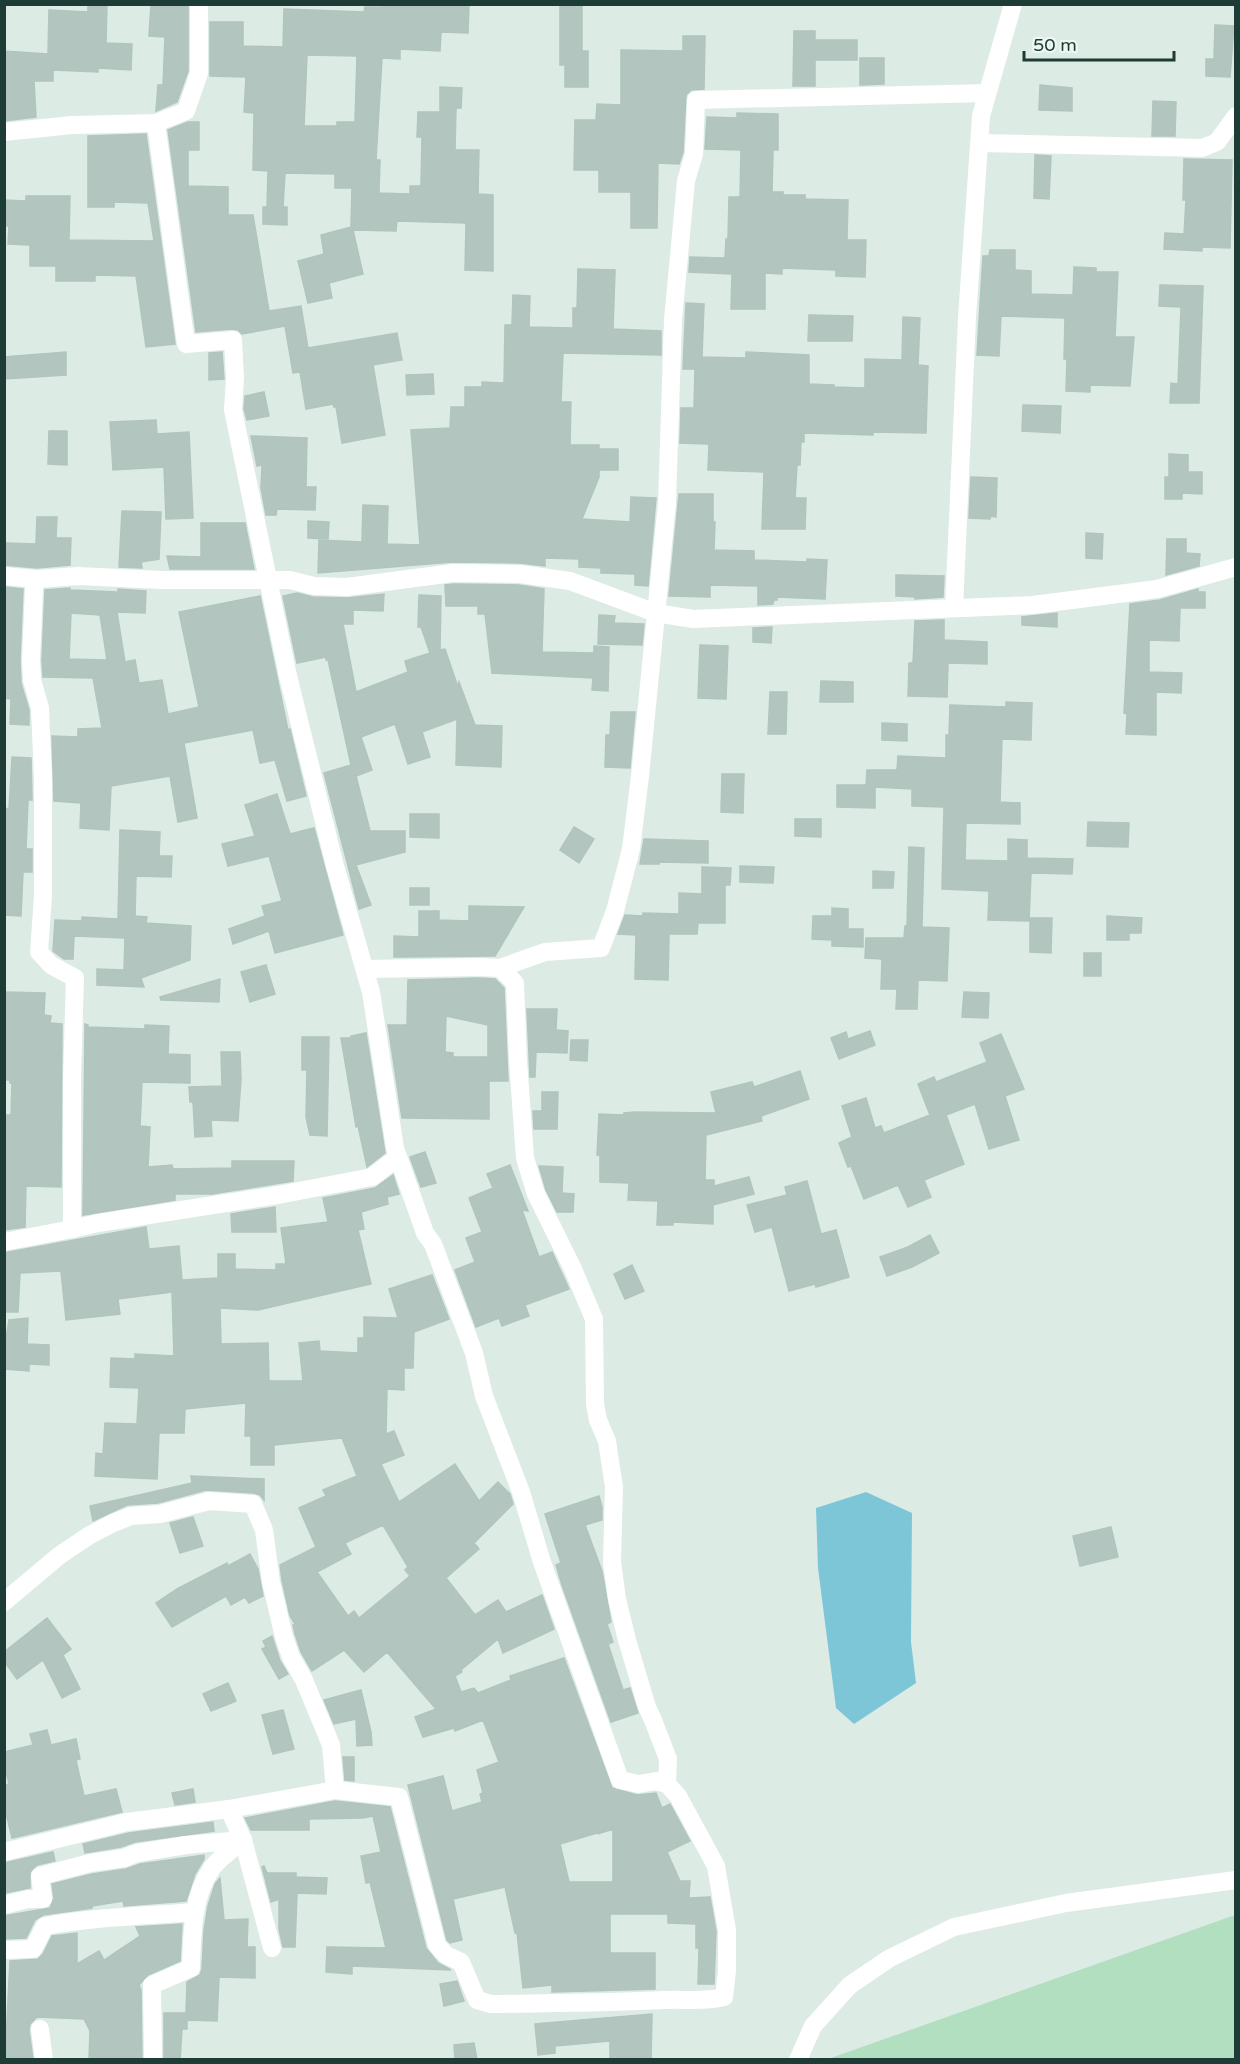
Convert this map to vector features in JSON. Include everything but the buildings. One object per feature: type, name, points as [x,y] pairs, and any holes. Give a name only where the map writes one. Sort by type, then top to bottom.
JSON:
[{"type":"street","points":[[4,132],[72,125],[156,123],[186,111],[199,73],[199,4]]},
{"type":"street","points":[[954,608],[970,264],[981,116],[1013,4]]},
{"type":"street","points":[[365,969],[501,968],[545,952],[601,948],[615,911],[631,849],[640,776],[667,503],[673,320],[686,180],[694,154],[696,100],[987,93]]},
{"type":"street","points":[[980,143],[1202,148],[1217,142],[1236,116]]},
{"type":"street","points":[[4,1852],[127,1822],[229,1809],[335,1790],[399,1797],[437,1946],[446,1955],[461,1962],[477,2000],[491,2004],[713,2000],[724,1997],[727,1971],[726,1930],[716,1866],[678,1796],[667,1784],[657,1781],[639,1784],[620,1780],[542,1562],[521,1492],[484,1396],[474,1353],[433,1244],[425,1233],[395,1149],[376,1023],[365,969],[335,866],[288,676],[233,410],[235,378],[233,340],[186,344],[156,123]]},
{"type":"street","points":[[4,576],[37,579],[78,576],[162,580],[290,580],[314,586],[347,587],[453,573],[520,574],[570,581],[656,613],[693,619],[1033,605],[1157,589],[1236,567]]},
{"type":"street","points":[[37,579],[34,588],[31,660],[32,680],[40,708],[43,778],[43,896],[39,952],[51,964],[75,978],[72,1077],[72,1229]]},
{"type":"street","points":[[501,968],[515,983],[525,1158],[536,1194],[573,1269],[594,1319],[595,1404],[598,1420],[607,1441],[615,1487],[612,1562],[617,1599],[644,1699],[668,1759],[667,1784]]},
{"type":"street","points":[[4,1242],[98,1223],[278,1195],[372,1177],[398,1156]]},
{"type":"street","points":[[4,1602],[60,1555],[90,1535],[130,1516],[160,1514],[209,1501],[254,1504],[264,1530],[271,1582],[284,1637],[331,1745],[335,1790]]},
{"type":"street","points":[[229,1809],[243,1840],[272,1948]]},
{"type":"street","points":[[4,1905],[28,1899],[43,1899],[40,1876],[90,1863],[124,1858],[137,1853],[186,1845],[243,1840]]},
{"type":"street","points":[[153,2060],[152,1985],[191,1968],[195,1912],[201,1888],[213,1867],[243,1840]]},
{"type":"street","points":[[798,2060],[813,2026],[850,1985],[890,1958],[954,1927],[1066,1904],[1236,1880]]},
{"type":"street","points":[[4,1950],[33,1949],[45,1926],[82,1920],[195,1912]]},
{"type":"street","points":[[40,2029],[44,2060]]},
{"type":"green space","points":[[1235,1915],[1235,2059],[828,2059]]},
{"type":"water","points":[[866,1492],[912,1513],[911,1642],[916,1683],[854,1724],[836,1708],[818,1568],[816,1508]]}]
